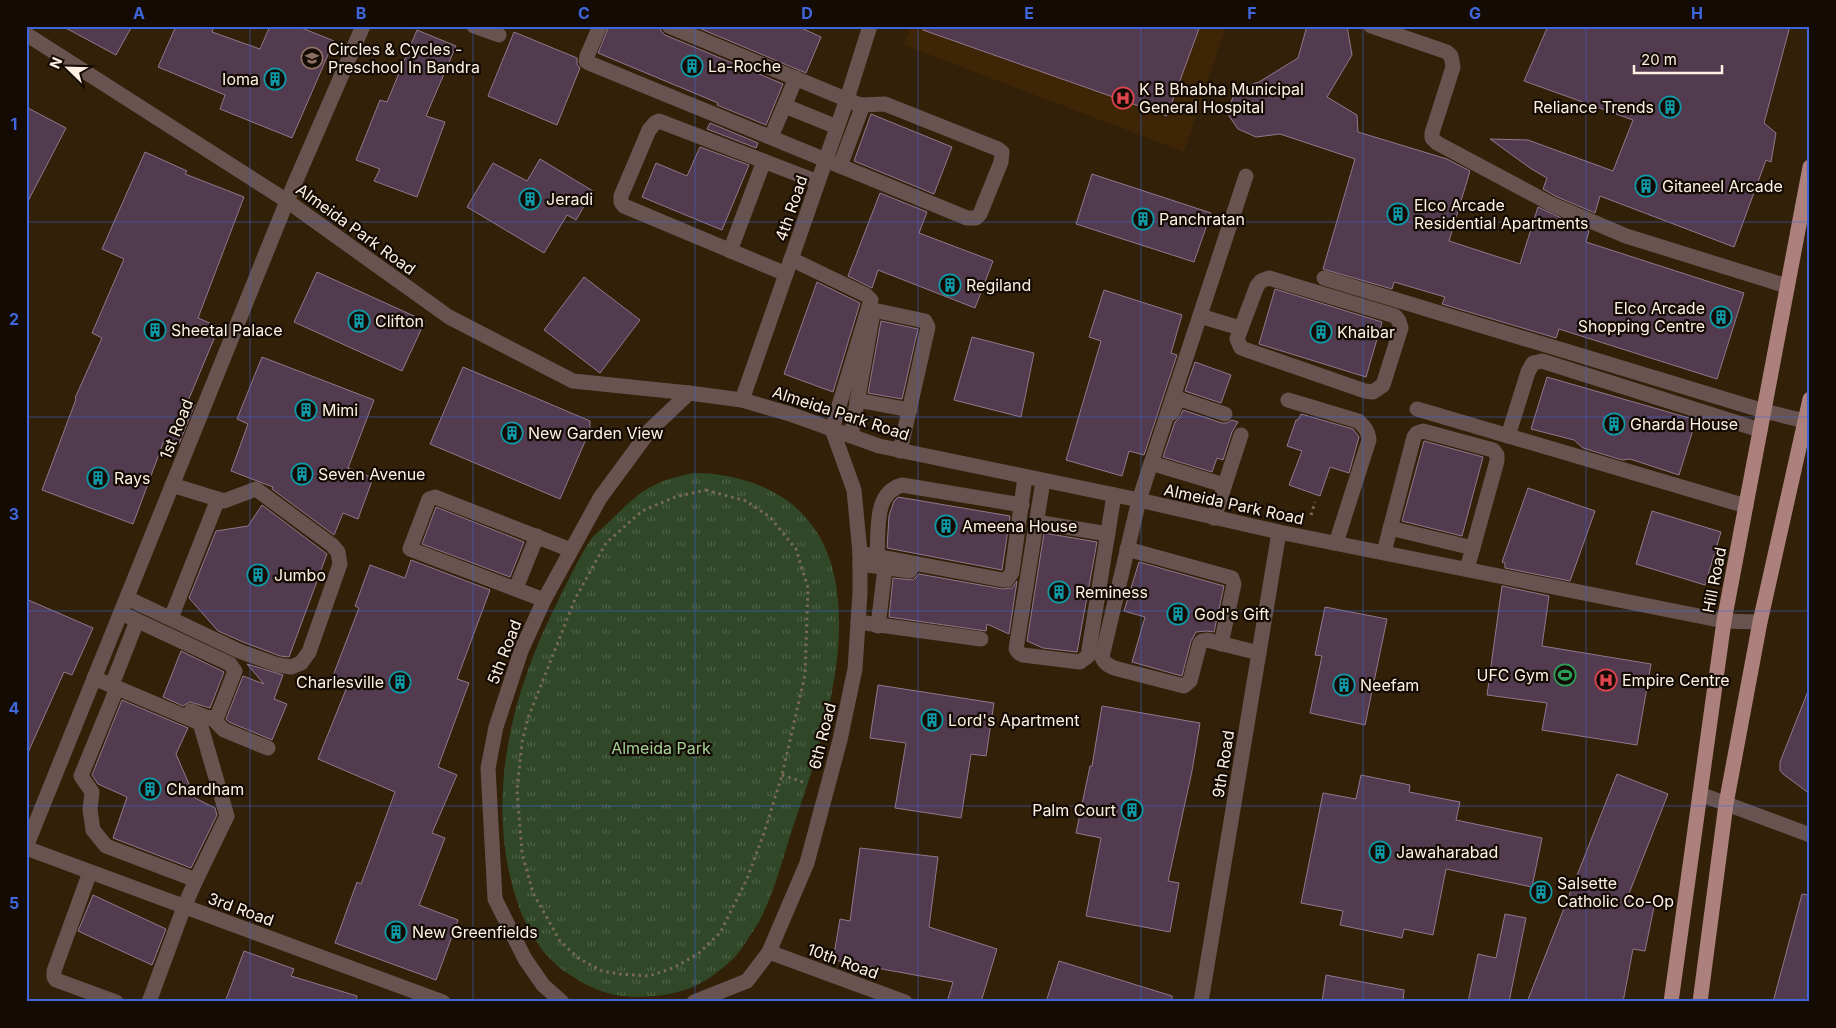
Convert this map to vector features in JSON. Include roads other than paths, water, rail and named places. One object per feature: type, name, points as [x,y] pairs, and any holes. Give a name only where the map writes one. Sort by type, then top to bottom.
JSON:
[{"type":"main road","name":"Hill Road","points":[[1671,1002],[1724,621],[1787,286],[1805,218],[1810,167]]},
{"type":"main road","points":[[1700,1002],[1726,804],[1760,622],[1810,398]]},
{"type":"street","name":"1st Road","points":[[26,847],[287,201],[364,26]]},
{"type":"street","points":[[474,26],[499,35]]},
{"type":"street","points":[[600,26],[587,56],[586,61],[589,64],[972,219],[980,214],[1001,162],[1002,152],[998,149],[885,104],[863,105],[669,26]]},
{"type":"street","name":"4th Road","points":[[742,400],[847,99],[870,26]]},
{"type":"street","points":[[1371,26],[1447,52],[1451,56],[1453,67],[1432,132],[1432,138],[1437,143],[1551,204],[1626,236],[1787,286]]},
{"type":"street","name":"Almeida Park Road","points":[[26,34],[287,201],[449,317],[573,381],[689,393]]},
{"type":"street","points":[[771,137],[796,78]]},
{"type":"street","points":[[840,166],[863,105]]},
{"type":"street","points":[[785,106],[837,126]]},
{"type":"street","points":[[786,274],[624,206],[620,202],[621,196],[649,130],[655,122],[664,123],[818,182]]},
{"type":"street","points":[[730,251],[764,161]]},
{"type":"street","points":[[1153,464],[1246,176]]},
{"type":"street","points":[[791,259],[866,295],[871,300],[832,429]]},
{"type":"street","points":[[1269,278],[1386,312],[1395,316],[1400,321],[1401,328],[1383,386],[1373,392],[1365,391],[1240,348],[1237,339],[1240,328],[1257,286],[1261,281],[1269,278]]},
{"type":"street","points":[[1324,278],[1764,411],[1805,421]]},
{"type":"street","points":[[851,436],[872,316],[875,310],[925,321],[928,327],[900,451]]},
{"type":"street","points":[[1200,316],[1240,328]]},
{"type":"street","points":[[1508,436],[1528,372],[1534,363],[1542,361],[1760,430]]},
{"type":"street","points":[[689,393],[742,400]]},
{"type":"street","name":"5th Road","points":[[562,1002],[543,984],[525,959],[495,899],[488,768],[496,727],[521,651],[544,600],[600,498],[650,430],[689,393]]},
{"type":"street","name":"Almeida Park Road","points":[[742,400],[790,414],[879,446],[900,451],[1139,500],[1279,532],[1724,621],[1760,622]]},
{"type":"street","points":[[857,400],[910,410]]},
{"type":"street","points":[[1225,414],[1178,400],[1139,500],[1102,657],[1103,661],[1114,668],[1184,686],[1190,681],[1202,640],[1259,653]]},
{"type":"street","points":[[1288,400],[1358,421],[1368,432],[1369,440],[1336,543]]},
{"type":"street","points":[[1417,409],[1746,506]]},
{"type":"street","name":"6th Road","points":[[694,1002],[747,981],[769,952],[807,863],[840,740],[855,669],[860,558],[854,490],[832,429]]},
{"type":"street","points":[[1384,552],[1414,437],[1417,433],[1423,431],[1493,450],[1497,455],[1497,461],[1467,569]]},
{"type":"street","points":[[1214,518],[1241,435]]},
{"type":"street","points":[[1153,464],[1224,485]]},
{"type":"street","points":[[860,558],[1008,580],[1012,572],[1025,477]]},
{"type":"street","points":[[1043,481],[1016,649],[1018,653],[1023,655],[1080,662],[1088,656],[1114,495]]},
{"type":"street","points":[[878,626],[881,561],[880,504],[886,495],[902,485],[1022,505]]},
{"type":"street","points":[[127,598],[239,651],[278,665],[291,666],[301,663],[309,652],[340,564],[338,552],[322,536],[256,489],[224,501],[172,486]]},
{"type":"street","points":[[544,600],[410,549],[429,499],[435,497],[571,550]]},
{"type":"street","points":[[171,618],[218,500]]},
{"type":"street","points":[[1036,522],[1108,534]]},
{"type":"street","points":[[1390,528],[1473,548]]},
{"type":"street","name":"9th Road","points":[[1201,1002],[1279,532]]},
{"type":"street","points":[[516,588],[537,536]]},
{"type":"street","points":[[1127,549],[1232,578],[1234,584],[1221,644]]},
{"type":"street","points":[[881,561],[975,581]]},
{"type":"street","points":[[96,674],[212,718],[217,717],[235,672],[230,664],[120,613]]},
{"type":"street","points":[[137,621],[80,776],[92,792],[90,810],[93,830],[106,846],[196,880]]},
{"type":"street","points":[[858,622],[981,639]]},
{"type":"street","points":[[110,640],[127,647]]},
{"type":"street","points":[[116,682],[200,723],[227,816],[184,907],[149,1002]]},
{"type":"street","points":[[212,718],[224,730],[268,748]]},
{"type":"street","points":[[1700,794],[1810,835]]},
{"type":"street","name":"3rd Road","points":[[26,847],[443,1002]]},
{"type":"street","points":[[90,872],[54,971],[54,977],[56,980],[116,1002]]},
{"type":"street","name":"10th Road","points":[[769,952],[905,1002]]},
{"type":"place","name":"Circles & Cycles - Preschool In Bandra","points":[[312,58]]},
{"type":"place","name":"La-Roche","points":[[692,66]]},
{"type":"place","name":"Ioma","points":[[275,79]]},
{"type":"place","name":"K B Bhabha Municipal General Hospital","points":[[1123,98]]},
{"type":"place","name":"Reliance Trends","points":[[1670,107]]},
{"type":"place","name":"Gitaneel Arcade","points":[[1646,186]]},
{"type":"place","name":"Jeradi","points":[[530,199]]},
{"type":"place","name":"Elco Arcade Residential Apartments","points":[[1398,214]]},
{"type":"place","name":"Panchratan","points":[[1143,219]]},
{"type":"place","name":"Regiland","points":[[950,285]]},
{"type":"place","name":"Elco Arcade Shopping Centre","points":[[1721,317]]},
{"type":"place","name":"Clifton","points":[[359,321]]},
{"type":"place","name":"Sheetal Palace","points":[[155,330]]},
{"type":"place","name":"Khaibar","points":[[1321,332]]},
{"type":"place","name":"Mimi","points":[[306,410]]},
{"type":"place","name":"Gharda House","points":[[1614,424]]},
{"type":"place","name":"New Garden View","points":[[512,433]]},
{"type":"place","name":"Seven Avenue","points":[[302,474]]},
{"type":"place","name":"Rays","points":[[98,478]]},
{"type":"place","name":"Ameena House","points":[[946,526]]},
{"type":"place","name":"Jumbo","points":[[258,575]]},
{"type":"place","name":"Reminess","points":[[1059,592]]},
{"type":"place","name":"God's Gift","points":[[1178,614]]},
{"type":"place","name":"UFC Gym","points":[[1565,675]]},
{"type":"place","name":"Empire Centre","points":[[1606,680]]},
{"type":"place","name":"Charlesville","points":[[400,682]]},
{"type":"place","name":"Neefam","points":[[1344,685]]},
{"type":"place","name":"Lord's Apartment","points":[[932,720]]},
{"type":"place","name":"Chardham","points":[[150,789]]},
{"type":"place","name":"Palm Court","points":[[1132,810]]},
{"type":"place","name":"Jawaharabad","points":[[1380,852]]},
{"type":"place","name":"Salsette Catholic Co-Op","points":[[1541,892]]},
{"type":"place","name":"New Greenfields","points":[[396,932]]},
{"type":"park label","name":"Almeida Park","points":[[661,748]]}]
